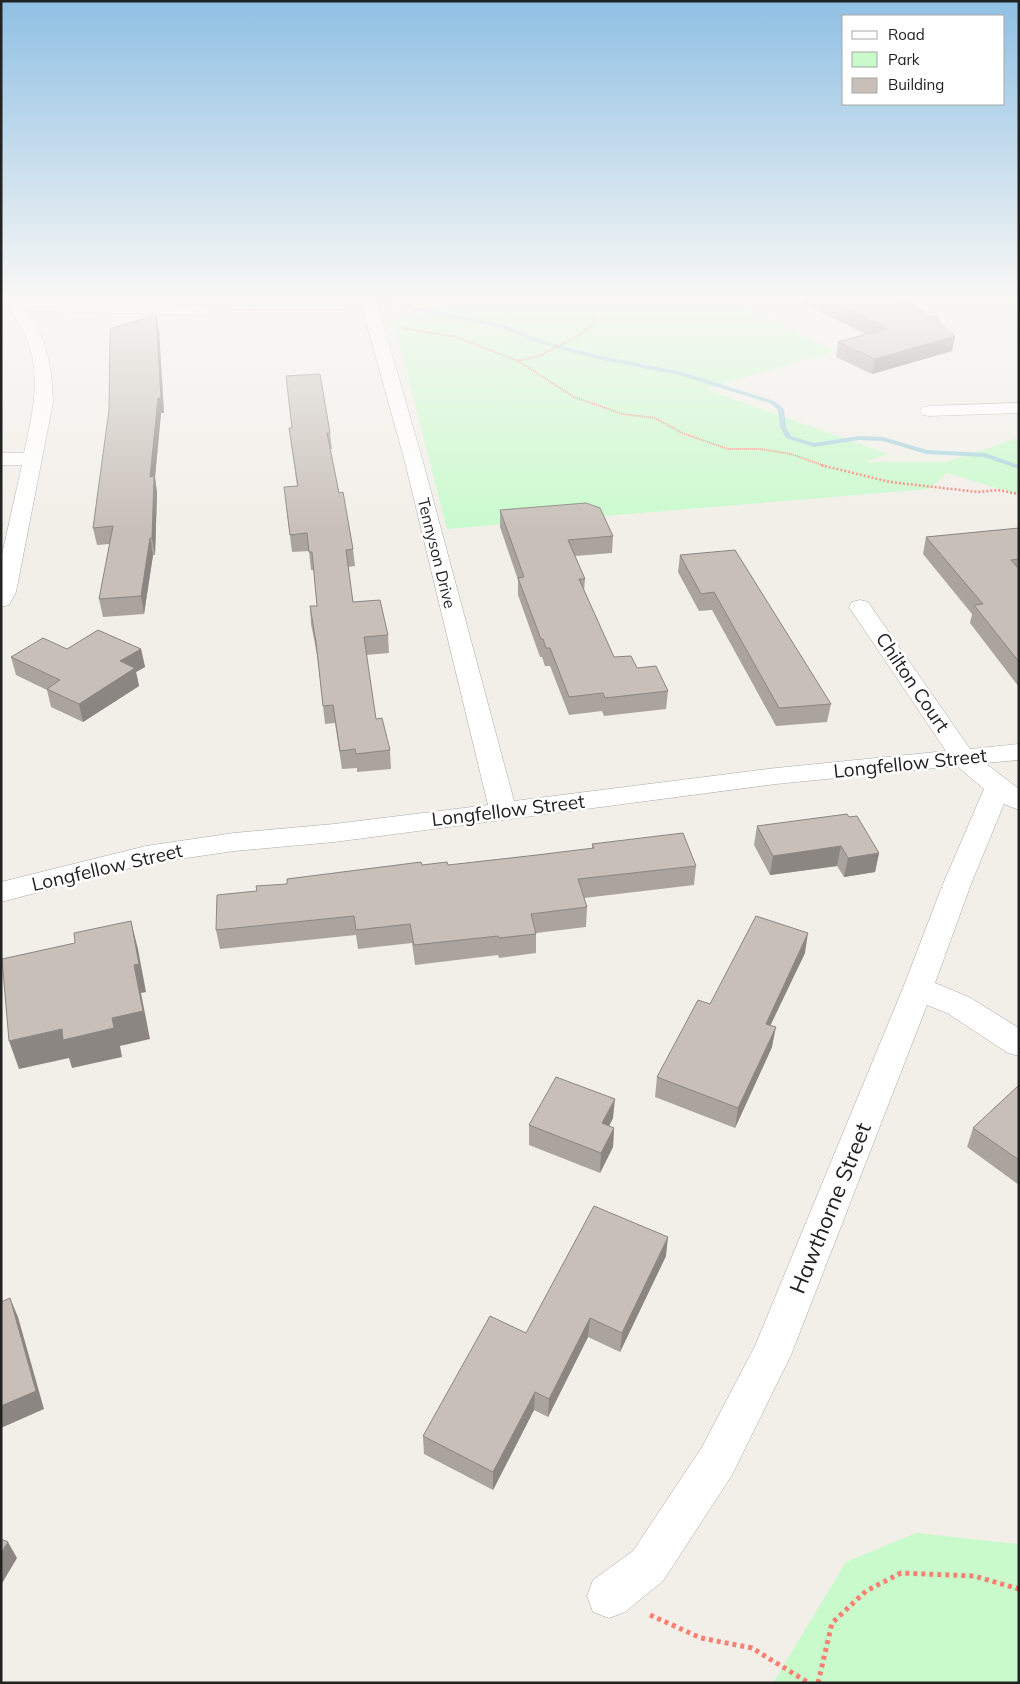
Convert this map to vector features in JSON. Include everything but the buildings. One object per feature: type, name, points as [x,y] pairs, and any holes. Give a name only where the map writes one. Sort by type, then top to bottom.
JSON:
[{"type":"street","points":[[3,596],[44,402],[44,375]]},
{"type":"street","name":"Tennyson Drive","points":[[389,375],[414,462],[503,810]]},
{"type":"street","points":[[929,411],[1019,408]]},
{"type":"street","points":[[1,459],[33,459]]},
{"type":"street","name":"Chilton Court","points":[[860,607],[964,758],[1008,794]]},
{"type":"street","name":"Longfellow Street","points":[[1,892],[146,854],[776,776],[1019,752]]},
{"type":"street","name":"Hawthorne Street","points":[[608,1596],[648,1566],[718,1461],[771,1354],[918,988],[957,884],[1008,794]]},
{"type":"street","points":[[918,988],[958,1005],[1019,1044]]},
{"type":"path","points":[[539,375],[574,397],[623,414],[655,418],[682,433],[728,450],[760,449],[791,454],[830,468],[890,482],[978,492],[988,489],[1002,490],[1019,494]]},
{"type":"path","points":[[818,1683],[832,1623],[866,1590],[901,1573],[974,1576],[1019,1590]]},
{"type":"path","points":[[608,1596],[701,1638],[752,1648],[809,1683]]},
{"type":"green space","points":[[407,375],[754,375],[705,389],[888,454],[865,462],[946,462],[1019,438],[1019,495],[947,473],[929,489],[447,529]]},
{"type":"green space","points":[[916,1533],[1019,1544],[1019,1683],[773,1683],[846,1562]]},
{"type":"waterway","points":[[685,375],[772,402],[781,409],[783,427],[788,437],[814,445],[859,438],[883,439],[926,452],[985,455],[1019,467]]}]
